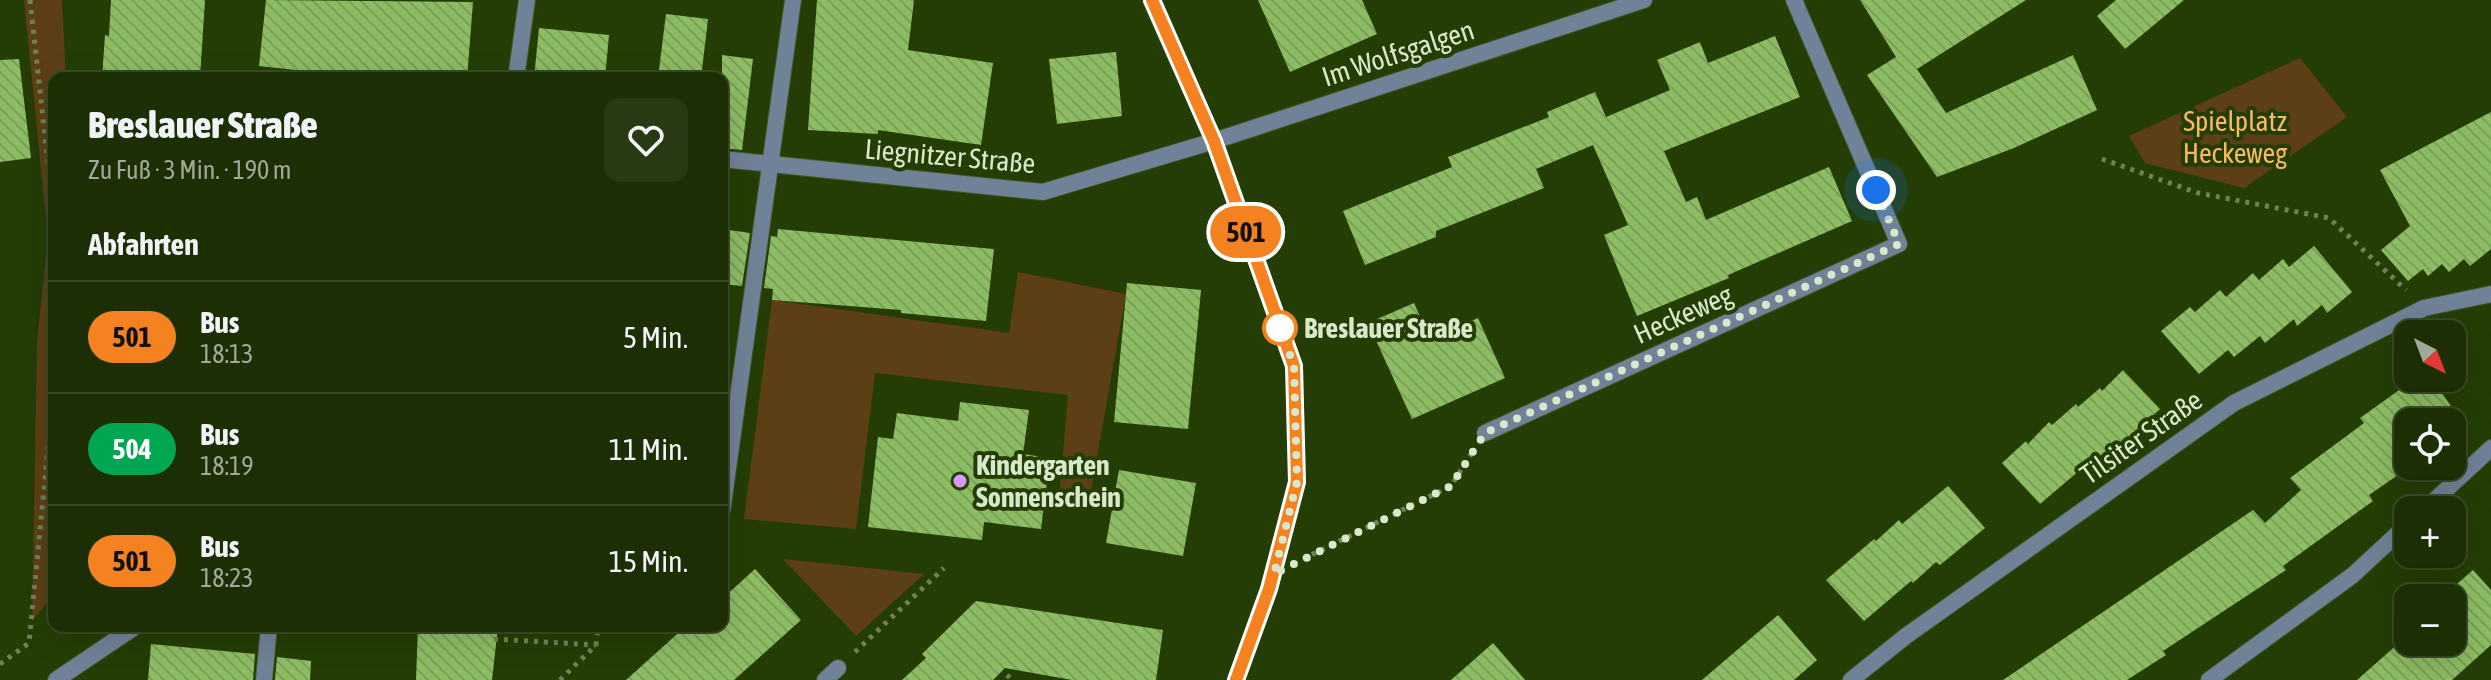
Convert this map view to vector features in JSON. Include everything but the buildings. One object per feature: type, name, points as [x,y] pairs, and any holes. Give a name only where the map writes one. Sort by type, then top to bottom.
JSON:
[{"type":"street","points":[[517,72],[527,0]]},
{"type":"street","points":[[728,469],[793,0]]},
{"type":"street","points":[[1151,0],[1214,141],[1294,366],[1297,482],[1274,574],[1236,680]]},
{"type":"street","name":"Im Wolfsgalgen","points":[[1214,141],[1644,0]]},
{"type":"street","name":"Heckeweg","points":[[1485,433],[1899,244],[1794,0]]},
{"type":"street","name":"Liegnitzer Straße","points":[[728,160],[1043,192],[1214,141]]},
{"type":"street","name":"Tilsiter Straße","points":[[1851,680],[1906,636],[2234,403],[2424,308],[2491,294]]},
{"type":"street","points":[[2439,496],[2491,448]]},
{"type":"street","points":[[2209,680],[2353,575],[2394,537]]},
{"type":"street","points":[[56,680],[127,632]]},
{"type":"street","points":[[264,680],[268,632]]},
{"type":"path","points":[[30,0],[48,164]]},
{"type":"path","points":[[2102,159],[2198,193],[2329,218],[2424,308]]},
{"type":"path","points":[[1274,574],[1451,486],[1485,433]]},
{"type":"path","points":[[0,664],[29,643],[48,448]]},
{"type":"path","points":[[831,674],[944,568]]},
{"type":"path","points":[[560,680],[596,645],[597,632]]},
{"type":"path","points":[[494,639],[596,645]]},
{"type":"green space","points":[[24,0],[62,0],[66,72],[48,72],[48,238]]},
{"type":"green space","name":"Spielplatz Heckeweg","points":[[2300,58],[2347,117],[2244,188],[2145,163],[2129,136]]},
{"type":"green space","points":[[48,238],[48,592],[47,603],[32,621],[37,343]]},
{"type":"green space","points":[[1018,272],[1126,294],[1089,502],[1059,498],[1068,395],[875,373],[856,529],[744,519],[772,300],[1009,333]]},
{"type":"green space","points":[[783,559],[924,574],[856,636]]},
{"type":"bus line","name":"501","points":[[1152,0],[1214,141],[1294,366],[1297,482],[1269,589],[1236,680]]},
{"type":"place","name":"Breslauer Straße","points":[[1280,328]]},
{"type":"place","name":"Kindergarten Sonnenschein","points":[[960,481]]},
{"type":"route","points":[[1280,328],[1294,366],[1297,482],[1274,574],[1451,486],[1485,433],[1899,244],[1876,190]]}]
